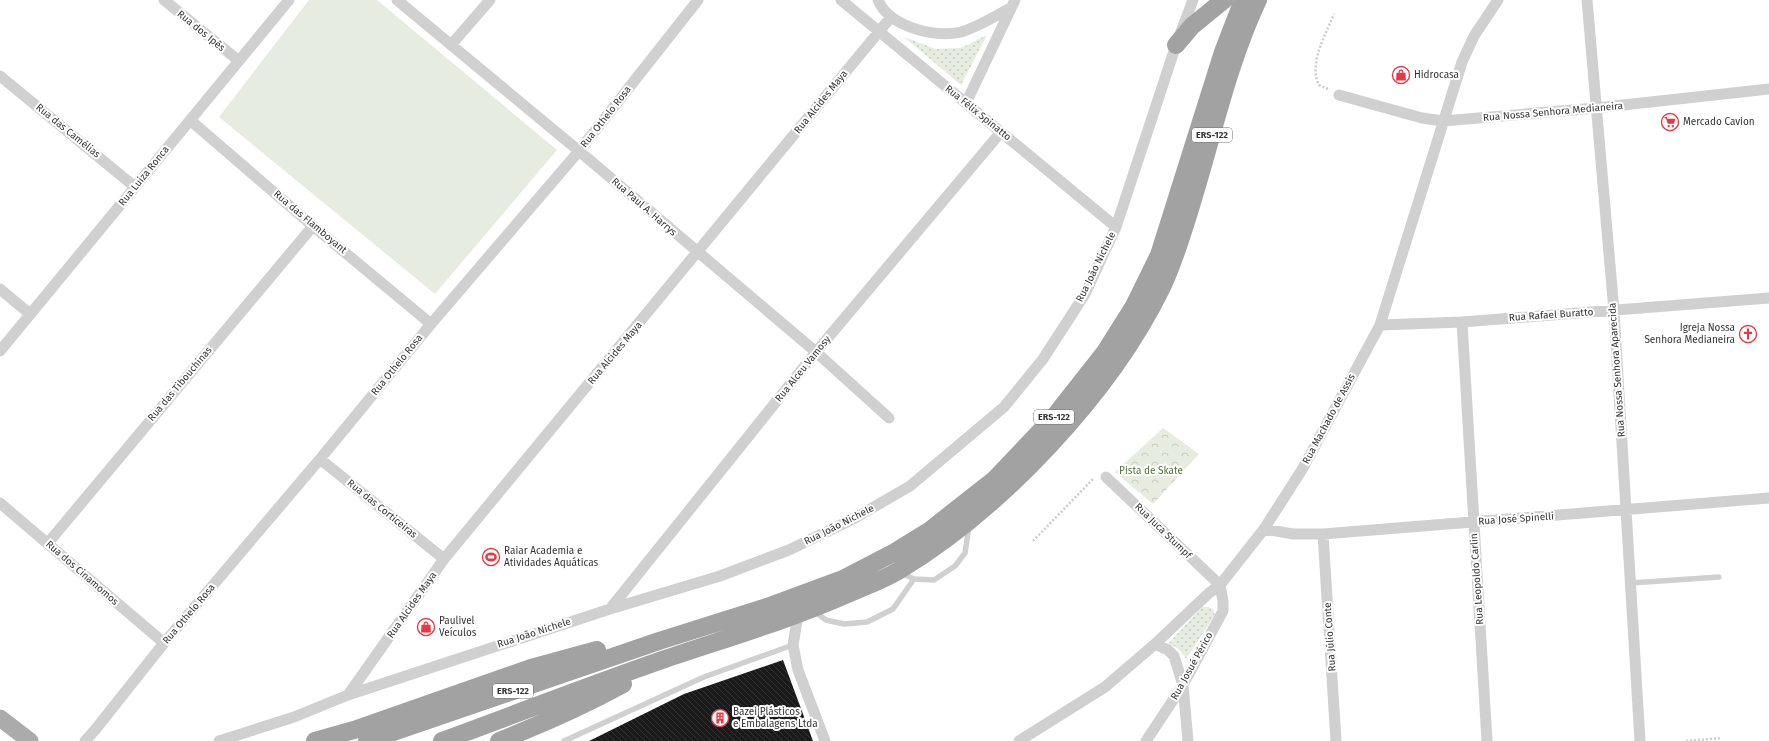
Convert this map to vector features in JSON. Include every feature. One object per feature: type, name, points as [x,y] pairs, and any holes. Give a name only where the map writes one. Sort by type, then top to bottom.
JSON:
[{"type":"highway","points":[[1176,45],[1192,26],[1224,0]]},
{"type":"highway","name":"ERS-122","points":[[367,741],[659,640],[770,606],[843,579],[894,552],[929,530],[995,479],[1053,418],[1105,352],[1134,306],[1159,255],[1223,52],[1243,0]]},
{"type":"highway","name":"ERS-122","points":[[442,741],[665,659],[805,612],[897,572],[970,520],[1036,458],[1097,391],[1127,348],[1162,288],[1185,225],[1236,55],[1258,0]]},
{"type":"highway","points":[[315,741],[354,730],[531,668],[599,650],[659,640]]},
{"type":"highway","points":[[499,741],[549,721],[600,697],[665,659]]},
{"type":"main road","points":[[0,718],[30,741]]},
{"type":"street","name":"Rua dos Ipês","points":[[164,0],[238,61]]},
{"type":"street","name":"Rua Luiza Ronca","points":[[0,351],[289,0]]},
{"type":"street","name":"Rua Paul A. Harrys","points":[[397,0],[579,151],[816,352],[889,418]]},
{"type":"street","points":[[451,45],[490,0]]},
{"type":"street","name":"Rua Othelo Rosa","points":[[84,741],[94,735],[164,643],[320,459],[431,324],[579,151],[698,0]]},
{"type":"street","name":"Rua Félix Spinatto","points":[[841,0],[1116,227]]},
{"type":"street","points":[[878,0],[880,5],[891,17],[909,27],[933,33],[960,32],[978,25],[1013,4]]},
{"type":"street","name":"Rua João Nichele","points":[[219,741],[294,717],[348,695],[610,608],[720,576],[789,550],[855,518],[910,486],[1004,407],[1043,359],[1085,294],[1116,227],[1176,45],[1193,0]]},
{"type":"street","name":"Rua Machado de Assis","points":[[1019,741],[1105,687],[1155,644],[1195,605],[1220,585],[1264,529],[1303,468],[1380,325],[1462,62],[1474,36],[1498,0]]},
{"type":"street","name":"Rua Nossa Senhora Aparecida","points":[[1587,0],[1614,311],[1640,741]]},
{"type":"street","points":[[966,103],[1013,4]]},
{"type":"street","name":"Rua Alcides Maya","points":[[348,695],[444,559],[891,17]]},
{"type":"street","name":"Rua das Camélias","points":[[0,76],[135,187]]},
{"type":"street","name":"Rua Nossa Senhora Medianeira","points":[[1339,95],[1422,118],[1443,121],[1596,108],[1769,89]]},
{"type":"street","name":"Rua das Flamboyant","points":[[190,120],[313,226],[431,324]]},
{"type":"street","name":"Rua Alceu Vamosy","points":[[610,608],[816,352],[1001,132]]},
{"type":"street","name":"Rua das Tibouchinas","points":[[48,543],[313,226]]},
{"type":"street","points":[[0,289],[30,314]]},
{"type":"street","name":"Rua Rafael Buratto","points":[[1380,325],[1462,322],[1769,298]]},
{"type":"street","name":"Rua Leopoldo Carlin","points":[[1462,322],[1487,741]]},
{"type":"street","name":"Rua das Corticeiras","points":[[320,459],[444,559]]},
{"type":"street","name":"Rua Juca Stumpf","points":[[1106,477],[1220,585]]},
{"type":"street","name":"Rua José Spinelli","points":[[1264,529],[1294,534],[1323,534],[1627,511],[1769,498]]},
{"type":"street","name":"Rua dos Cinamomos","points":[[0,503],[164,643]]},
{"type":"street","name":"Rua Júlio Conte","points":[[1323,534],[1336,741]]},
{"type":"street","name":"Rua Josué Périco","points":[[1146,741],[1183,685],[1223,610],[1220,585]]},
{"type":"street","points":[[805,612],[793,645],[798,670],[825,741]]},
{"type":"street","points":[[1155,644],[1168,650],[1174,656],[1183,685],[1188,741]]},
{"type":"lane","points":[[897,572],[914,579],[934,580],[955,566],[965,553],[970,520]]},
{"type":"lane","points":[[1631,583],[1719,576]]},
{"type":"lane","points":[[805,612],[826,620],[844,624],[867,622],[893,609],[914,579]]},
{"type":"lane","points":[[564,741],[704,677],[793,645]]},
{"type":"path","points":[[1334,14],[1320,50],[1315,73],[1319,85],[1339,95]]},
{"type":"path","points":[[1033,540],[1096,477],[1106,477]]},
{"type":"path","points":[[1686,741],[1722,738]]},
{"type":"green space","points":[[309,0],[377,0],[557,150],[435,294],[219,117]]},
{"type":"green space","points":[[987,35],[961,85],[904,37],[936,49],[961,48]]},
{"type":"green space","name":"Pista de Skate","points":[[1163,428],[1199,454],[1153,504],[1115,472]]},
{"type":"green space","points":[[1202,607],[1213,609],[1215,615],[1186,659],[1178,649],[1168,644]]},
{"type":"building","name":"Bazei Plásticos e Embalagens Ltda","points":[[783,660],[813,741],[589,741],[684,694]]},
{"type":"place","name":"Hidrocasa","points":[[1401,75]]},
{"type":"place","name":"Mercado Cavion","points":[[1670,122]]},
{"type":"place","name":"Igreja Nossa Senhora Medianeira","points":[[1748,334]]},
{"type":"place","name":"Raiar Academia e Atividades Aquáticas","points":[[491,557]]},
{"type":"place","name":"Paulivel Veículos","points":[[426,627]]},
{"type":"place","name":"Bazei Plásticos e Embalagens Ltda","points":[[720,718]]}]
